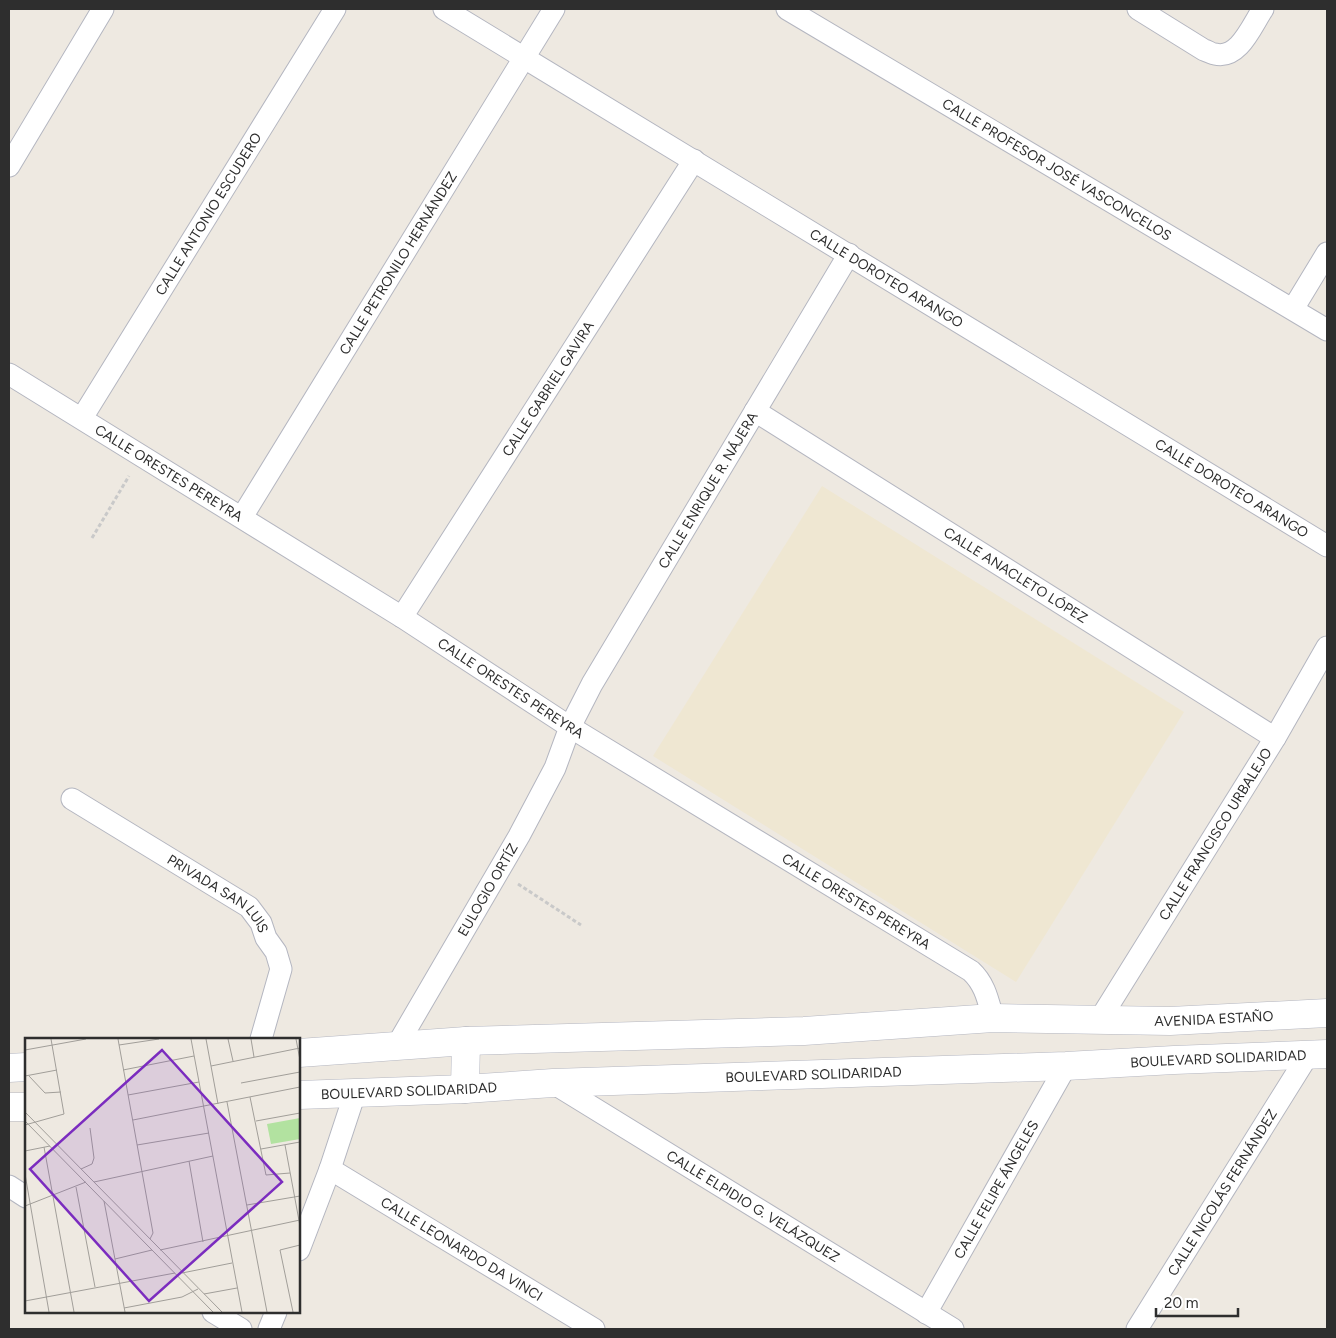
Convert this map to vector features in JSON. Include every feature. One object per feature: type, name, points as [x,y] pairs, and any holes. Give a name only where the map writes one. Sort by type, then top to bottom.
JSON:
[{"type":"main road","name":"AVENIDA ESTAÑO","points":[[1100,1019],[1170,1021],[1327,1013]]},
{"type":"main road","points":[[300,1053],[466,1041],[813,1031],[992,1018],[1100,1019]]},
{"type":"main road","points":[[1170,1021],[1174,1060]]},
{"type":"main road","points":[[813,1031],[815,1074]]},
{"type":"main road","points":[[465,1088],[466,1041]]},
{"type":"main road","name":"BOULEVARD SOLIDARIDAD","points":[[300,1095],[552,1083],[1066,1066],[1318,1054]]},
{"type":"main road","points":[[9,1068],[25,1067]]},
{"type":"main road","points":[[9,1107],[25,1107]]},
{"type":"street","points":[[9,166],[103,9]]},
{"type":"street","name":"CALLE ANTONIO ESCUDERO","points":[[82,418],[335,9]]},
{"type":"street","name":"CALLE DOROTEO ARANGO","points":[[444,9],[1327,546]]},
{"type":"street","name":"CALLE PETRONILO HERNÁNDEZ","points":[[242,517],[554,9]]},
{"type":"street","name":"CALLE PROFESOR JOSÉ VASCONCELOS","points":[[787,9],[1327,330]]},
{"type":"street","points":[[1138,9],[1204,50],[1216,55],[1229,54],[1240,45],[1263,9]]},
{"type":"street","name":"CALLE GABRIEL GAVIRA","points":[[402,618],[694,160]]},
{"type":"street","points":[[1293,309],[1327,253]]},
{"type":"street","name":"CALLE ENRIQUE R. NÁJERA","points":[[570,727],[592,684],[849,254]]},
{"type":"street","name":"CALLE ORESTES PEREYRA","points":[[9,374],[242,517],[570,727],[971,971],[984,988],[992,1018]]},
{"type":"street","name":"CALLE ANACLETO LÓPEZ","points":[[755,411],[1275,738]]},
{"type":"street","name":"CALLE FRANCISCO URBALEJO","points":[[1100,1019],[1275,738],[1327,647]]},
{"type":"street","name":"EULOGIO ORTÍZ","points":[[396,1047],[520,836],[555,768],[570,727]]},
{"type":"street","name":"PRIVADA SAN LUIS","points":[[72,799],[249,907],[261,923],[266,938],[276,952],[281,968],[261,1038]]},
{"type":"street","name":"CALLE NICOLÁS FERNÁNDEZ","points":[[1138,1329],[1318,1054]]},
{"type":"street","name":"CALLE FELIPE ÁNGELES","points":[[926,1313],[1066,1066]]},
{"type":"street","name":"CALLE ELPIDIO G. VELÁZQUEZ","points":[[552,1083],[953,1329]]},
{"type":"street","points":[[300,1247],[330,1169],[355,1093]]},
{"type":"street","name":"CALLE LEONARDO DA VINCI","points":[[330,1169],[594,1329]]},
{"type":"street","points":[[9,1186],[25,1196]]},
{"type":"street","points":[[215,1313],[241,1329]]},
{"type":"street","points":[[269,1329],[276,1313]]},
{"type":"path","points":[[92,538],[141,456]]},
{"type":"path","points":[[499,871],[581,925]]},
{"type":"shaded area","points":[[822,486],[1184,712],[1016,982],[653,756]]}]
